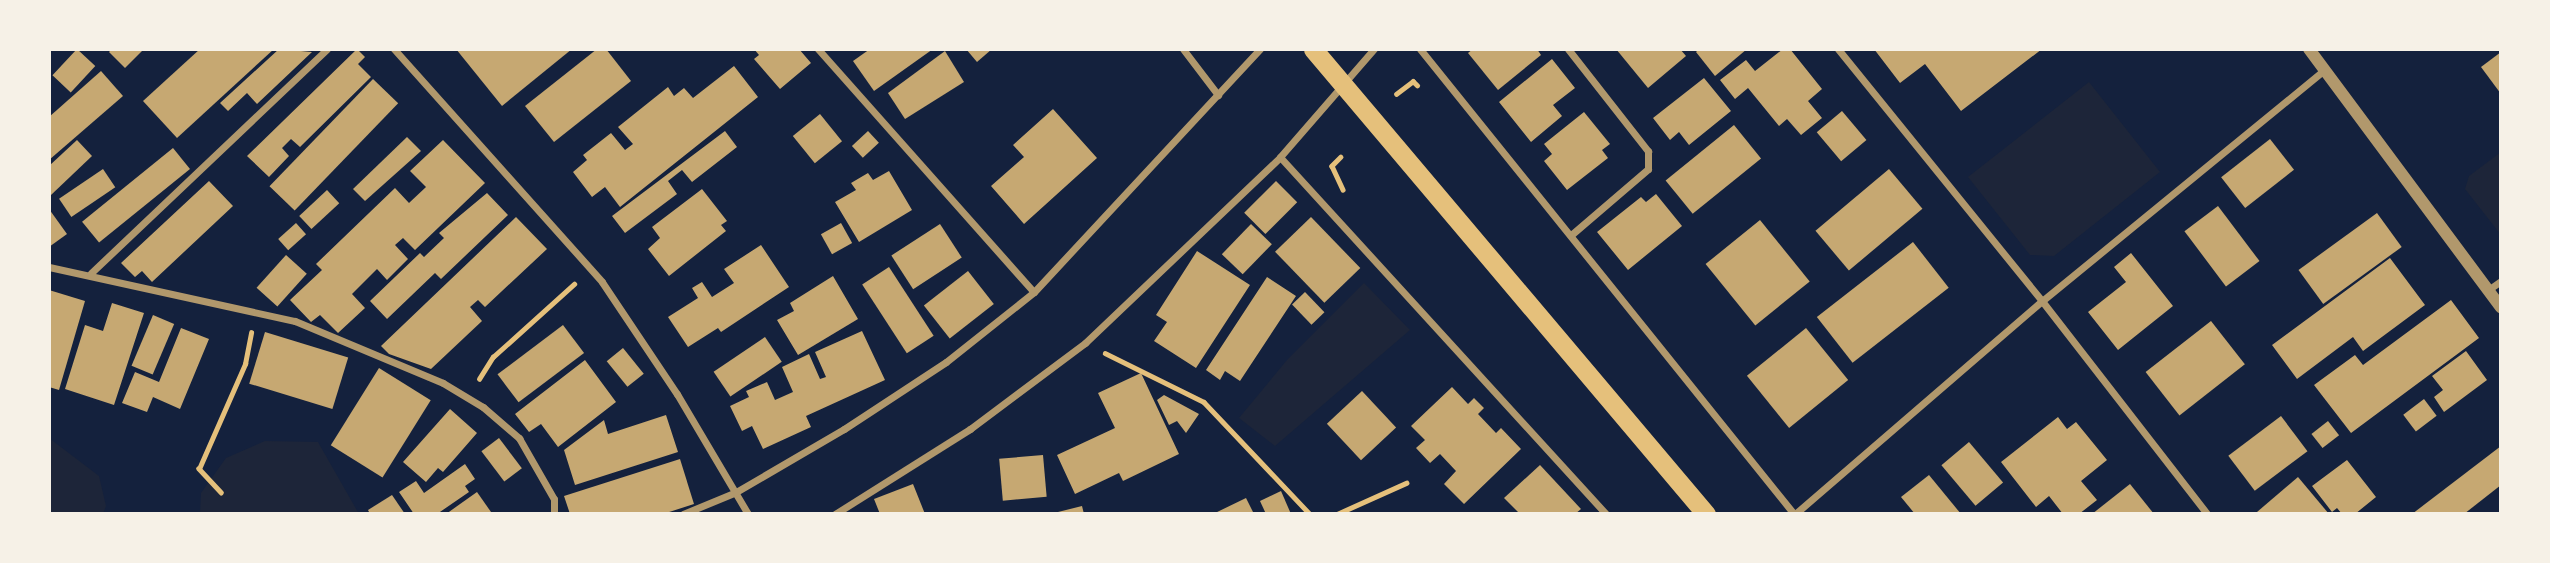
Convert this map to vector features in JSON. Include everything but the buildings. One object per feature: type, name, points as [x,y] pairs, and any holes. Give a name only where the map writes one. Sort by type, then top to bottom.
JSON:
[{"type":"highway","points":[[1313,49],[1706,514]]},
{"type":"street","points":[[91,273],[327,49]]},
{"type":"street","points":[[394,49],[590,270],[677,394],[748,514]]},
{"type":"street","points":[[818,49],[1034,292]]},
{"type":"street","points":[[1183,49],[1218,94]]},
{"type":"street","points":[[682,514],[736,492],[946,362],[1034,292],[1260,49]]},
{"type":"street","points":[[835,514],[971,429],[1085,343],[1280,157],[1374,49]]},
{"type":"street","points":[[1420,49],[1795,514],[2042,300],[2324,70]]},
{"type":"street","points":[[1568,49],[1648,151],[1648,169],[1572,235]]},
{"type":"street","points":[[1838,49],[2042,300],[2207,514]]},
{"type":"street","points":[[2309,49],[2501,308]]},
{"type":"street","points":[[1280,157],[1606,514]]},
{"type":"street","points":[[49,267],[91,273],[295,321],[467,398],[519,438],[554,499],[554,514]]},
{"type":"street","points":[[2487,290],[2501,281]]},
{"type":"path","points":[[467,398],[494,357],[590,270]]},
{"type":"path","points":[[221,493],[199,469],[246,364],[255,312]]},
{"type":"path","points":[[1085,343],[1204,402],[1310,514]]},
{"type":"path","points":[[1337,514],[1406,483]]},
{"type":"shaded area","points":[[2089,82],[2160,172],[2054,256],[2030,255],[1968,177]]},
{"type":"shaded area","points":[[2501,152],[2501,235],[2465,189],[2469,176]]},
{"type":"shaded area","points":[[1364,283],[1410,330],[1275,446],[1239,418],[1287,360]]},
{"type":"shaded area","points":[[49,438],[99,476],[106,506],[103,514],[49,514]]},
{"type":"shaded area","points":[[265,441],[318,442],[359,514],[200,514],[201,493],[226,458]]}]
